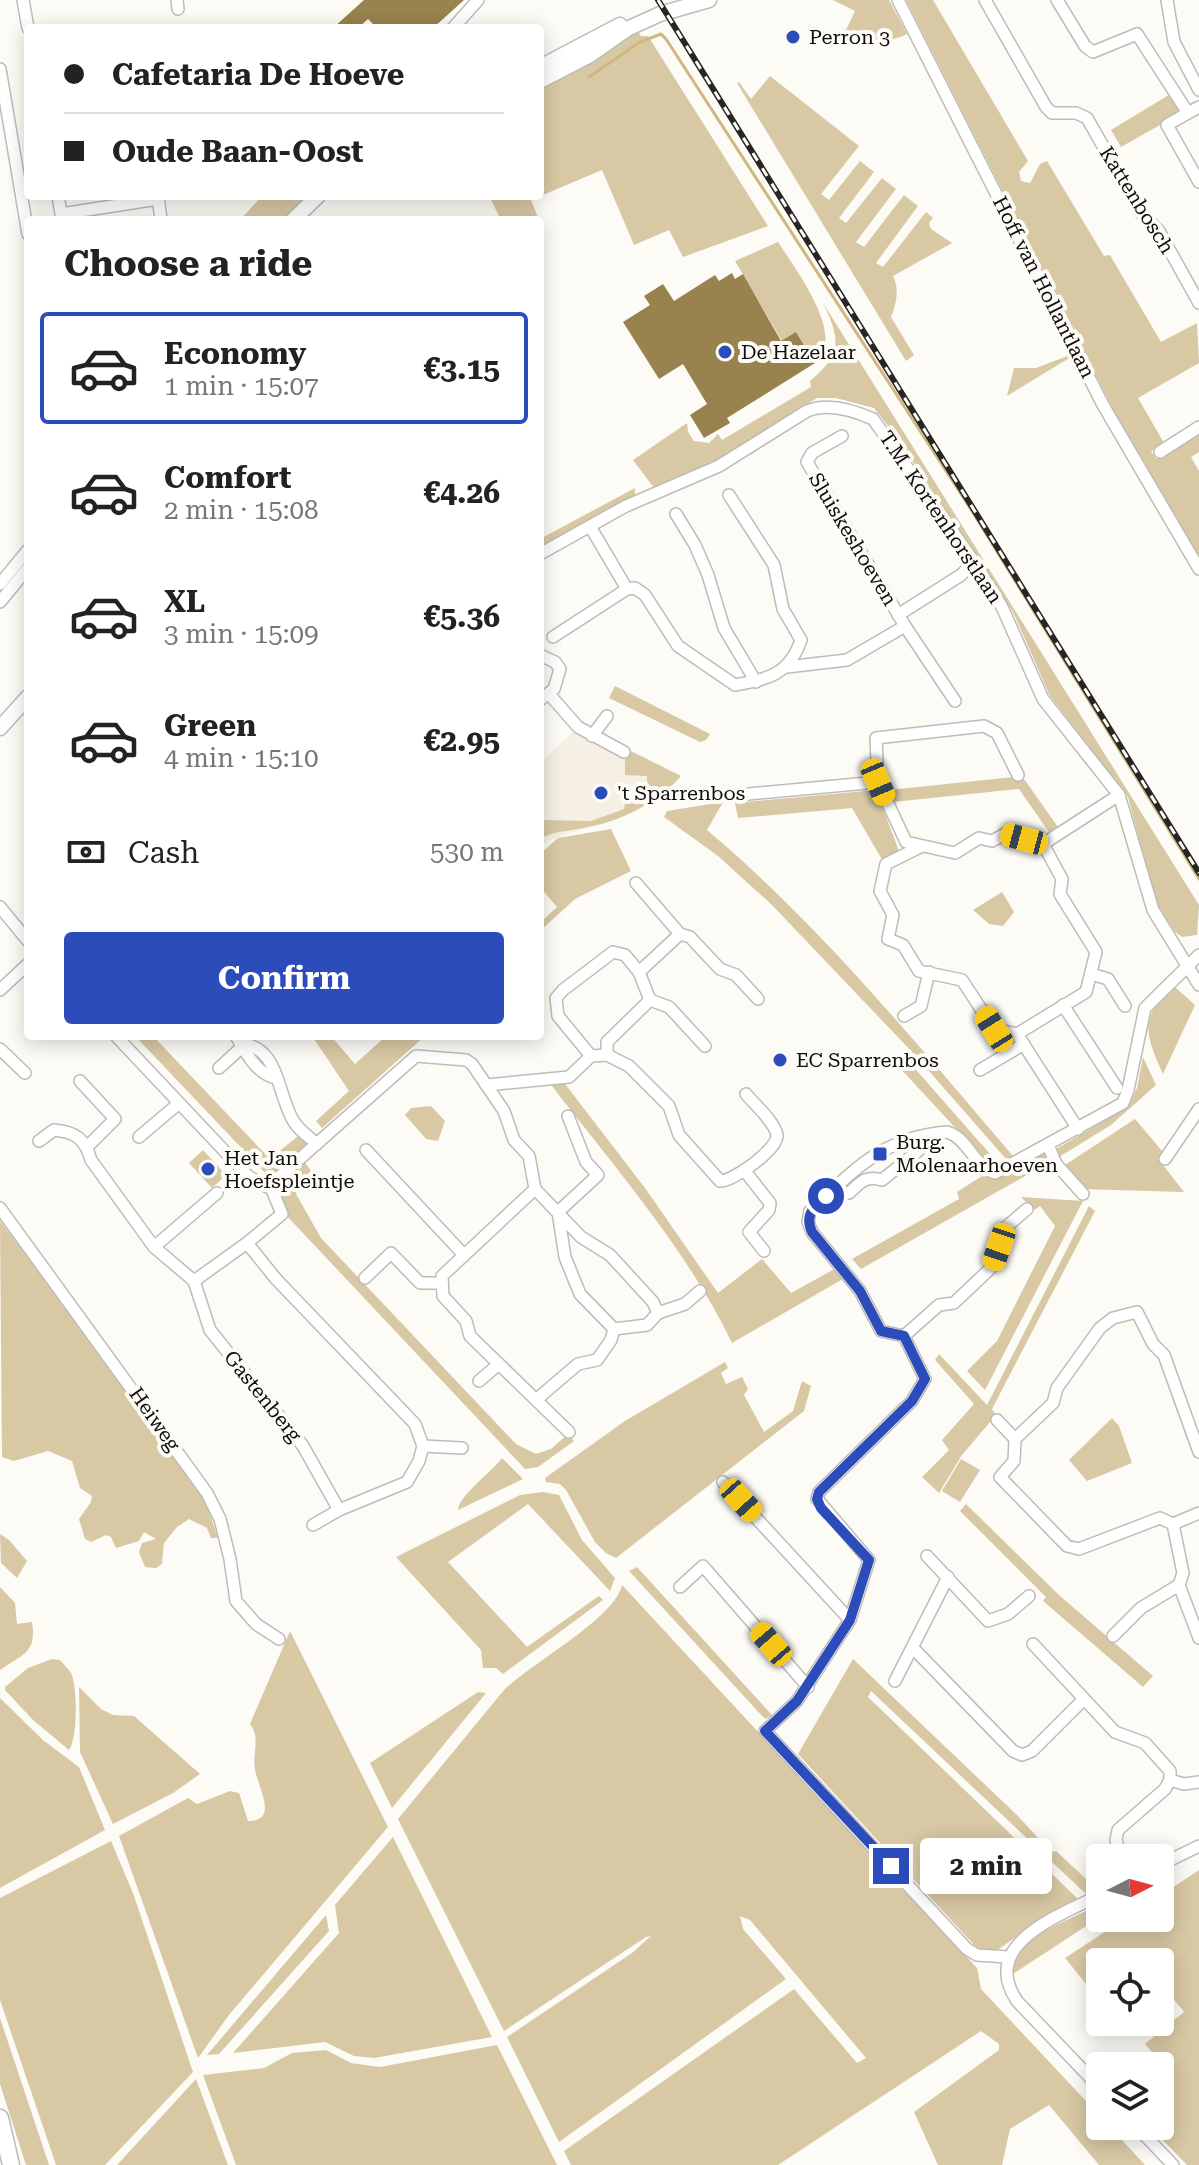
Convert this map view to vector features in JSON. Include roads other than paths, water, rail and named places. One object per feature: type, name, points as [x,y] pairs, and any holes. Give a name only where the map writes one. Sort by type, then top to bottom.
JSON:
[{"type":"highway","points":[[0,2118],[11,2165]]},
{"type":"highway","points":[[0,2159],[2,2165]]},
{"type":"main road","points":[[544,65],[638,15],[675,0]]},
{"type":"main road","points":[[544,79],[590,55],[637,24],[709,0]]},
{"type":"main road","points":[[297,216],[314,200]]},
{"type":"main road","points":[[0,718],[24,699]]},
{"type":"main road","points":[[0,728],[24,701]]},
{"type":"street","points":[[23,0],[27,24]]},
{"type":"street","points":[[457,24],[478,0]]},
{"type":"street","name":"Hoff van Hollantlaan","points":[[898,0],[1103,405],[1199,569]]},
{"type":"street","name":"Kattenbosch","points":[[985,0],[1046,107],[1057,114],[1076,113],[1087,118],[1141,213],[1159,231],[1199,303]]},
{"type":"street","points":[[1057,0],[1085,46],[1093,52],[1128,35],[1137,34],[1194,110],[1167,125],[1199,182]]},
{"type":"street","points":[[1167,0],[1174,42],[1199,90]]},
{"type":"street","points":[[0,69],[6,151],[24,219]]},
{"type":"street","points":[[67,216],[148,200]]},
{"type":"street","name":"T.M. Kortenhorstlaan","points":[[544,552],[626,506],[719,466],[817,406],[852,410],[873,419],[1002,607],[1043,699],[1119,795],[1153,910],[1199,985]]},
{"type":"street","points":[[1160,452],[1199,427]]},
{"type":"street","name":"Sluiskeshoeven","points":[[842,436],[812,453],[807,462],[898,615],[955,701]]},
{"type":"street","points":[[729,495],[774,565],[783,609],[801,640],[795,659],[786,667]]},
{"type":"street","points":[[553,637],[627,589],[635,588],[645,595],[678,646],[735,685],[756,682],[724,628],[708,575],[695,545],[676,514]]},
{"type":"street","points":[[591,528],[627,589]]},
{"type":"street","points":[[0,584],[24,555]]},
{"type":"street","name":"Sluiskeshoeven","points":[[898,615],[961,575],[974,562]]},
{"type":"street","points":[[0,602],[24,573]]},
{"type":"street","name":"Sluiskeshoeven","points":[[756,682],[786,667],[847,660],[905,626]]},
{"type":"street","points":[[544,657],[555,662],[560,669],[554,689],[544,697],[578,727],[624,752]]},
{"type":"street","points":[[592,736],[607,716]]},
{"type":"street","points":[[980,1070],[1063,1005],[1086,992],[1096,952],[1060,894],[1062,879],[1043,844],[1005,834],[992,841],[979,838],[955,853],[902,839],[878,782],[876,738],[984,726],[997,733],[1018,775]]},
{"type":"street","points":[[738,795],[878,782]]},
{"type":"street","points":[[1043,844],[1119,795]]},
{"type":"street","points":[[922,846],[886,864],[880,891],[893,915],[890,942],[903,945],[919,971],[962,980],[994,1029],[1020,1039],[1078,1129]]},
{"type":"street","points":[[636,883],[680,934],[690,937],[720,969],[736,975],[758,999]]},
{"type":"street","points":[[0,907],[24,934]]},
{"type":"street","points":[[639,972],[680,934]]},
{"type":"street","points":[[591,1056],[558,1016],[556,998],[613,952],[625,955],[639,972],[650,1000],[669,1007],[705,1046]]},
{"type":"street","points":[[904,1336],[881,1331],[860,1291],[808,1222],[810,1211],[865,1159],[910,1140],[939,1133],[955,1134],[984,1168],[995,1173],[1123,1103],[1145,1008],[1199,955]]},
{"type":"street","points":[[0,990],[24,968]]},
{"type":"street","points":[[904,1016],[921,1006],[929,972]]},
{"type":"street","points":[[1091,974],[1108,979],[1125,1006]]},
{"type":"street","points":[[607,1055],[607,1042],[650,1000]]},
{"type":"street","points":[[1063,1005],[1117,1088]]},
{"type":"street","points":[[120,1040],[248,1176],[267,1187],[416,1056],[466,1060],[504,1111],[514,1140],[529,1156],[535,1189],[581,1237],[610,1255],[653,1302],[658,1313]]},
{"type":"street","points":[[219,1068],[239,1043],[264,1051],[272,1063],[294,1123],[317,1144]]},
{"type":"street","points":[[0,1049],[25,1073]]},
{"type":"street","points":[[486,1085],[569,1077],[591,1056],[607,1055],[629,1066],[669,1106],[679,1135],[720,1181],[731,1180],[774,1146],[777,1139],[776,1130],[746,1094]]},
{"type":"street","points":[[80,1081],[115,1119],[87,1147]]},
{"type":"street","points":[[139,1137],[178,1104]]},
{"type":"street","points":[[1165,1159],[1199,1109]]},
{"type":"street","points":[[558,1212],[598,1175],[586,1162],[568,1116]]},
{"type":"street","points":[[39,1141],[54,1130],[77,1134],[87,1147],[91,1160],[154,1247],[194,1281],[282,1214],[270,1185]]},
{"type":"street","points":[[849,1193],[864,1179],[882,1180],[918,1151],[921,1145],[910,1140]]},
{"type":"street","points":[[1048,1145],[1056,1164],[1083,1194]]},
{"type":"street","points":[[366,1150],[464,1255]]},
{"type":"street","points":[[744,1170],[770,1203],[769,1210],[749,1232],[764,1251]]},
{"type":"street","points":[[535,1189],[442,1276],[443,1296],[466,1321],[470,1336],[569,1432]]},
{"type":"street","points":[[154,1247],[217,1193]]},
{"type":"street","name":"Heiweg","points":[[0,1208],[207,1493],[220,1519],[236,1601],[256,1624],[279,1639]]},
{"type":"street","points":[[904,1336],[939,1305],[954,1303],[993,1266],[1006,1227],[1027,1209]]},
{"type":"street","points":[[558,1212],[565,1257],[580,1294],[614,1329]]},
{"type":"street","points":[[247,1243],[276,1279],[415,1424],[423,1446],[407,1482],[339,1510],[313,1525]]},
{"type":"street","points":[[365,1278],[391,1253],[420,1283],[442,1283]]},
{"type":"street","name":"Gastenberg","points":[[194,1281],[210,1330],[303,1446],[339,1510]]},
{"type":"street","points":[[614,1329],[647,1325],[658,1313],[685,1304],[700,1291]]},
{"type":"street","points":[[1199,1452],[1164,1355],[1153,1344],[1137,1312],[1113,1318],[1100,1328],[1057,1388],[1053,1403],[1015,1439],[1014,1461],[1000,1477],[1067,1546],[1079,1549],[1160,1518],[1173,1524],[1199,1513]]},
{"type":"street","points":[[537,1399],[578,1364],[597,1360],[611,1340],[614,1329]]},
{"type":"street","points":[[904,1336],[925,1379],[912,1401],[819,1492],[817,1499],[869,1560],[850,1620],[808,1687],[765,1731],[967,1949],[977,1955],[1008,1957]]},
{"type":"street","points":[[479,1381],[499,1364]]},
{"type":"street","points":[[997,1420],[1015,1439]]},
{"type":"street","points":[[423,1446],[462,1448]]},
{"type":"street","points":[[723,1482],[850,1620]]},
{"type":"street","points":[[1173,1524],[1183,1573],[1179,1585],[1199,1638]]},
{"type":"street","points":[[927,1556],[988,1621],[1008,1614],[1029,1596]]},
{"type":"street","points":[[680,1587],[703,1566],[808,1687]]},
{"type":"street","points":[[895,1681],[948,1577]]},
{"type":"street","points":[[1113,1636],[1141,1608],[1179,1585]]},
{"type":"street","points":[[1033,1644],[1115,1732],[1145,1743],[1170,1771],[1170,1780],[1165,1789],[1118,1830],[1117,1844]]},
{"type":"street","points":[[913,1648],[1013,1751],[1022,1755],[1032,1751],[1084,1699]]},
{"type":"street","points":[[1170,1780],[1184,1784],[1199,1782]]},
{"type":"street","points":[[1174,1858],[1199,1846]]},
{"type":"street","points":[[1086,1903],[1028,1935],[1008,1957],[1005,1966],[1007,1985],[1017,2001],[1086,2073]]},
{"type":"street","points":[[1149,2140],[1173,2165]]},
{"type":"waterway","points":[[589,77],[640,42],[661,34],[666,39],[972,511],[1199,879]]},
{"type":"railway","points":[[658,0],[1199,873]]},
{"type":"place","name":"Perron 3","points":[[793,37]]},
{"type":"place","name":"De Hazelaar","points":[[725,352]]},
{"type":"place","name":"'t Sparrenbos","points":[[601,793]]},
{"type":"place","name":"EC Sparrenbos","points":[[780,1060]]},
{"type":"place","name":"Burg. Molenaarhoeven","points":[[880,1154]]},
{"type":"place","name":"Het Jan Hoefspleintje","points":[[208,1169]]}]
